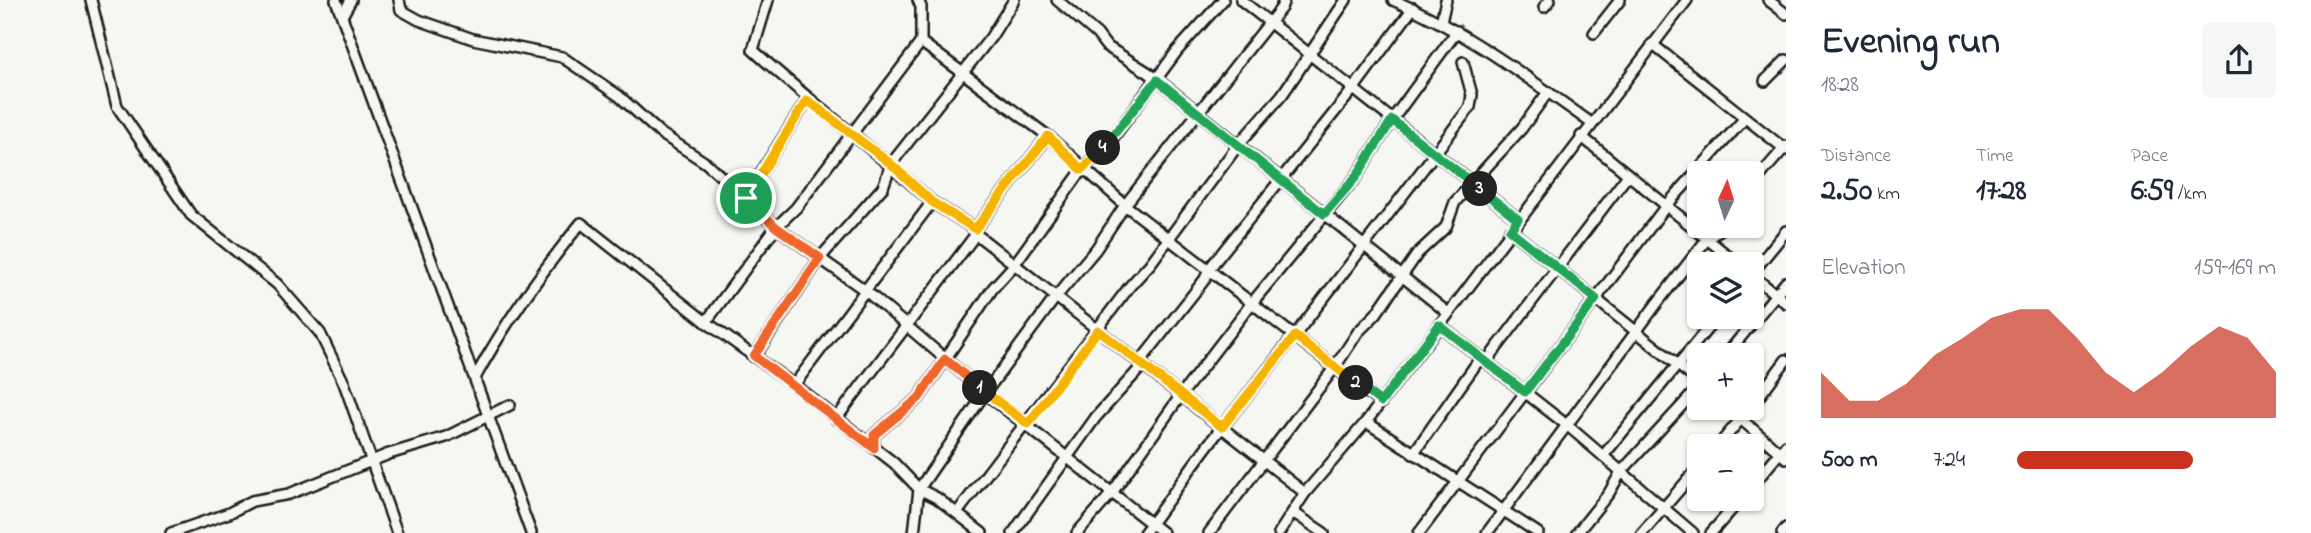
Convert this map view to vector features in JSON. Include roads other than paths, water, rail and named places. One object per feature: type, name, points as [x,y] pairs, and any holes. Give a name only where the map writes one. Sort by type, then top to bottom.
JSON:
[{"type":"street","points":[[91,0],[117,106],[191,215],[277,284],[320,333],[344,383],[397,533]]},
{"type":"street","points":[[336,0],[531,533]]},
{"type":"street","points":[[342,16],[351,0]]},
{"type":"street","points":[[399,0],[401,10],[419,20],[473,40],[562,57],[619,96],[660,134],[706,163],[776,227],[866,291],[985,393],[1028,424],[1163,533]]},
{"type":"street","points":[[768,0],[753,50],[807,100],[891,164],[932,202],[976,231],[1055,298],[1305,493]]},
{"type":"street","points":[[706,322],[776,227],[796,208],[921,42],[921,7],[918,0]]},
{"type":"street","points":[[754,356],[820,258],[883,187],[891,164],[991,37],[1014,0]]},
{"type":"street","points":[[1057,0],[1097,34],[1106,46],[1157,80],[1324,214],[1366,244],[1448,313]]},
{"type":"street","points":[[874,448],[874,435],[919,398],[993,288],[1014,265],[1082,170],[1112,139],[1177,51],[1223,0]]},
{"type":"street","points":[[1241,0],[1518,219]]},
{"type":"street","points":[[914,533],[919,489],[985,393],[1055,298],[1096,249],[1125,205],[1199,114],[1284,0]]},
{"type":"street","points":[[957,513],[1028,424],[1238,145],[1282,95],[1346,0]]},
{"type":"street","points":[[1394,0],[1457,31],[1591,123]]},
{"type":"street","points":[[1441,22],[1446,0]]},
{"type":"street","points":[[1594,33],[1620,0]]},
{"type":"street","points":[[1279,533],[1305,493],[1366,422],[1687,0]]},
{"type":"street","points":[[1768,0],[1786,14]]},
{"type":"street","points":[[1013,533],[1096,417],[1143,365],[1143,358],[1197,290],[1209,270],[1354,88],[1413,8]]},
{"type":"street","points":[[1077,533],[1112,493],[1181,395],[1251,304],[1356,177],[1392,120],[1457,31]]},
{"type":"street","points":[[921,42],[1048,136],[1082,170],[1125,205],[1381,402]]},
{"type":"street","points":[[1652,44],[1785,148],[1764,172]]},
{"type":"street","points":[[1765,81],[1786,60]]},
{"type":"street","points":[[1144,533],[1222,427],[1295,336],[1473,102],[1463,62]]},
{"type":"street","points":[[1209,533],[1335,367],[1358,332],[1376,314],[1418,253],[1447,227],[1455,202],[1474,184],[1548,92]]},
{"type":"street","points":[[746,198],[807,100]]},
{"type":"street","points":[[1419,533],[1666,206],[1745,118]]},
{"type":"street","points":[[836,419],[1048,136]]},
{"type":"street","points":[[1581,136],[1723,252]]},
{"type":"street","points":[[1413,454],[1628,175]]},
{"type":"street","points":[[794,385],[932,202]]},
{"type":"street","points":[[475,378],[494,343],[549,263],[581,223],[706,322],[794,385],[874,448],[919,489],[982,533]]},
{"type":"street","points":[[1510,230],[1687,372]]},
{"type":"street","points":[[1764,259],[1786,231]]},
{"type":"street","points":[[1487,533],[1707,239]]},
{"type":"street","points":[[1736,343],[1786,282]]},
{"type":"street","points":[[1764,284],[1786,303]]},
{"type":"street","points":[[1439,325],[1568,426],[1693,533]]},
{"type":"street","points":[[1603,456],[1708,329]]},
{"type":"street","points":[[1764,390],[1786,360]]},
{"type":"street","points":[[1577,533],[1609,494],[1621,472],[1687,400]]},
{"type":"street","points":[[172,533],[229,513],[252,501],[289,495],[371,461],[446,437],[510,405]]},
{"type":"street","points":[[1729,434],[1741,420],[1784,452],[1764,473]]},
{"type":"street","points":[[1366,422],[1538,533]]},
{"type":"street","points":[[1642,533],[1687,480]]},
{"type":"street","points":[[1711,533],[1730,511]]},
{"type":"street","points":[[1294,513],[1324,533]]},
{"type":"street","points":[[1782,533],[1786,528]]}]
